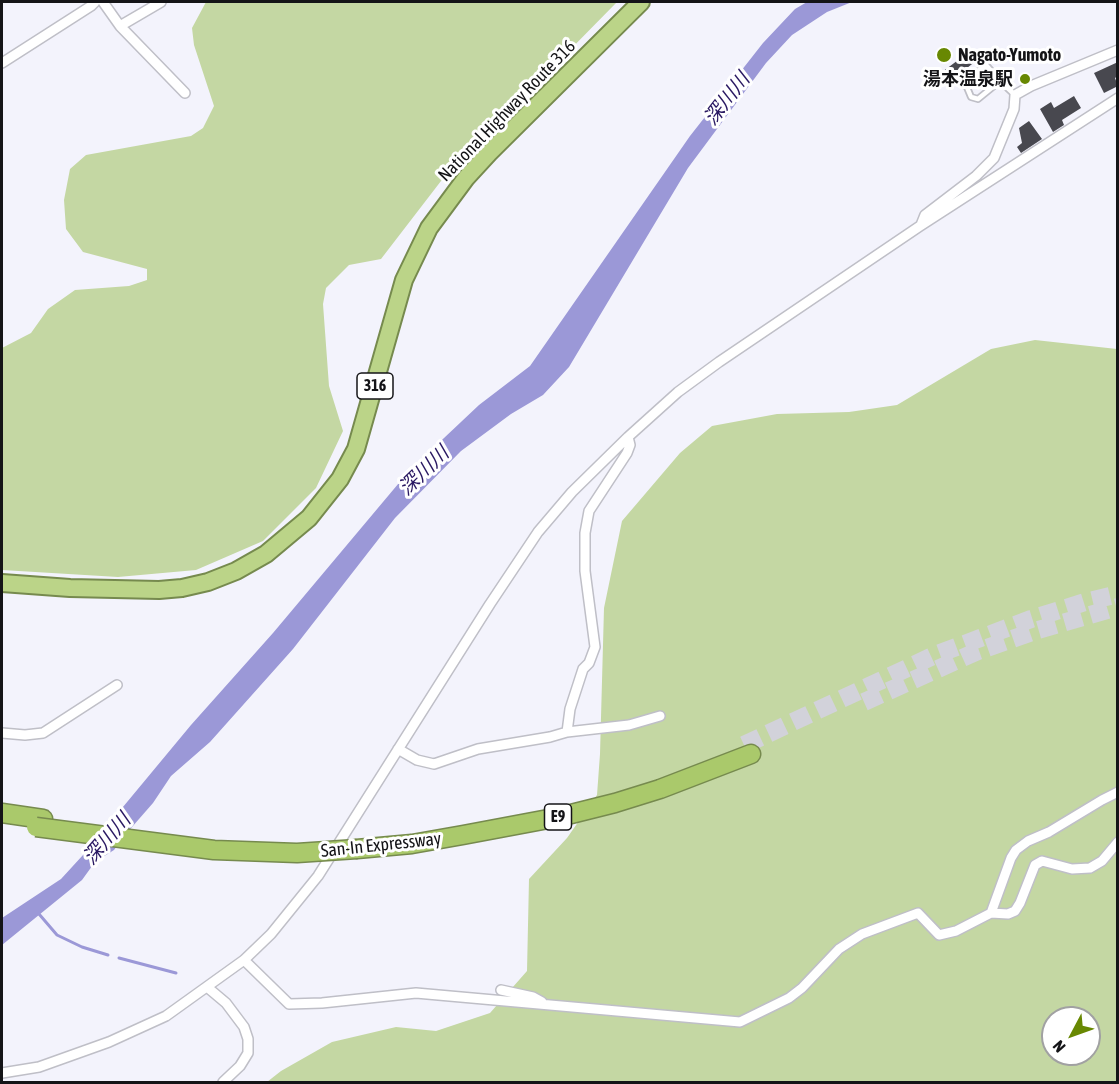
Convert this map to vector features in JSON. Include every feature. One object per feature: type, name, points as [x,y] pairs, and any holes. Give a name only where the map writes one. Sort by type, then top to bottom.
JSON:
[{"type":"highway","name":"National Highway Route 316","points":[[2,583],[70,588],[159,590],[182,588],[208,582],[236,571],[266,554],[309,518],[340,480],[356,449],[404,280],[429,228],[453,194],[489,153],[641,2]]},
{"type":"highway","name":"San-In Expressway","points":[[2,813],[40,823],[214,850],[297,853],[453,837],[559,817],[660,789],[748,749]]},
{"type":"highway","name":"San-In Expressway","points":[[2,823],[40,823]]},
{"type":"street","points":[[2,63],[95,2]]},
{"type":"street","points":[[103,2],[120,26],[185,93]]},
{"type":"street","points":[[120,26],[161,2]]},
{"type":"street","points":[[920,226],[925,215],[976,176],[994,158],[1014,109],[1015,95],[1031,86],[1118,50]]},
{"type":"street","points":[[2,1073],[39,1067],[109,1042],[166,1016],[244,960],[271,934],[318,876],[490,604],[538,532],[572,492],[678,392],[719,362],[920,226],[1118,98]]},
{"type":"street","points":[[567,732],[570,709],[583,669],[589,663],[595,648],[585,572],[585,533],[589,511],[627,453],[630,445],[628,437]]},
{"type":"street","points":[[2,733],[25,735],[43,733],[117,686]]},
{"type":"street","points":[[398,749],[417,760],[434,764],[478,749],[567,732],[629,725],[660,716]]},
{"type":"street","points":[[991,914],[1016,850],[1028,841],[1049,832],[1118,792]]},
{"type":"street","points":[[244,960],[289,1004],[322,1003],[417,993],[740,1022],[789,998],[808,982],[839,949],[862,934],[918,913],[939,935],[956,931],[991,914],[1008,914],[1015,911],[1020,903],[1035,865],[1042,861],[1072,869],[1090,868],[1102,861],[1118,842]]},
{"type":"street","points":[[207,987],[226,1003],[244,1027],[248,1039],[248,1053],[240,1066],[223,1083]]},
{"type":"street","points":[[501,990],[533,997],[547,1004]]},
{"type":"lane","points":[[1000,81],[978,99],[971,97],[966,85],[970,77],[986,65],[1015,95]]},
{"type":"green space","points":[[206,2],[617,2],[441,181],[381,259],[349,265],[326,288],[323,304],[329,386],[343,431],[316,488],[263,541],[196,570],[118,577],[2,570],[2,348],[31,333],[48,309],[75,290],[129,286],[147,280],[147,269],[83,252],[66,229],[64,200],[70,169],[86,155],[191,136],[203,128],[214,106],[194,45],[192,28]]},
{"type":"green space","points":[[1035,340],[1117,349],[1117,1082],[267,1082],[281,1071],[332,1042],[396,1027],[436,1031],[490,1013],[527,971],[529,879],[567,838],[597,795],[604,608],[622,521],[680,453],[712,426],[777,414],[849,412],[897,405],[991,349]]},
{"type":"water","name":"深川川","points":[[807,2],[852,2],[827,12],[792,35],[766,63],[688,168],[569,367],[543,395],[511,414],[461,451],[395,518],[293,649],[210,742],[171,776],[153,803],[114,850],[95,862],[82,880],[2,945],[2,918],[61,879],[94,843],[191,725],[273,633],[409,471],[479,405],[530,366],[690,136],[763,43],[795,9]]},
{"type":"building","points":[[969,52],[976,61],[945,85],[938,75]]},
{"type":"building","points":[[1118,62],[1118,76],[1115,78],[1118,86],[1104,93],[1094,73]]},
{"type":"building","points":[[1074,96],[1081,108],[1062,120],[1064,125],[1053,132],[1040,109],[1051,102],[1054,108]]},
{"type":"building","points":[[1029,121],[1042,139],[1021,153],[1017,147],[1022,143],[1019,128]]},
{"type":"waterway","points":[[39,914],[57,935],[82,947],[108,955]]},
{"type":"waterway","points":[[119,958],[176,973]]},
{"type":"tunnel","points":[[744,745],[935,655],[1031,619],[1118,594]]},
{"type":"tunnel","points":[[864,702],[978,651],[1035,631],[1118,607]]},
{"type":"place","name":"Nagato-Yumoto","points":[[944,55]]},
{"type":"place","name":"湯本温泉駅","points":[[1025,79]]}]
